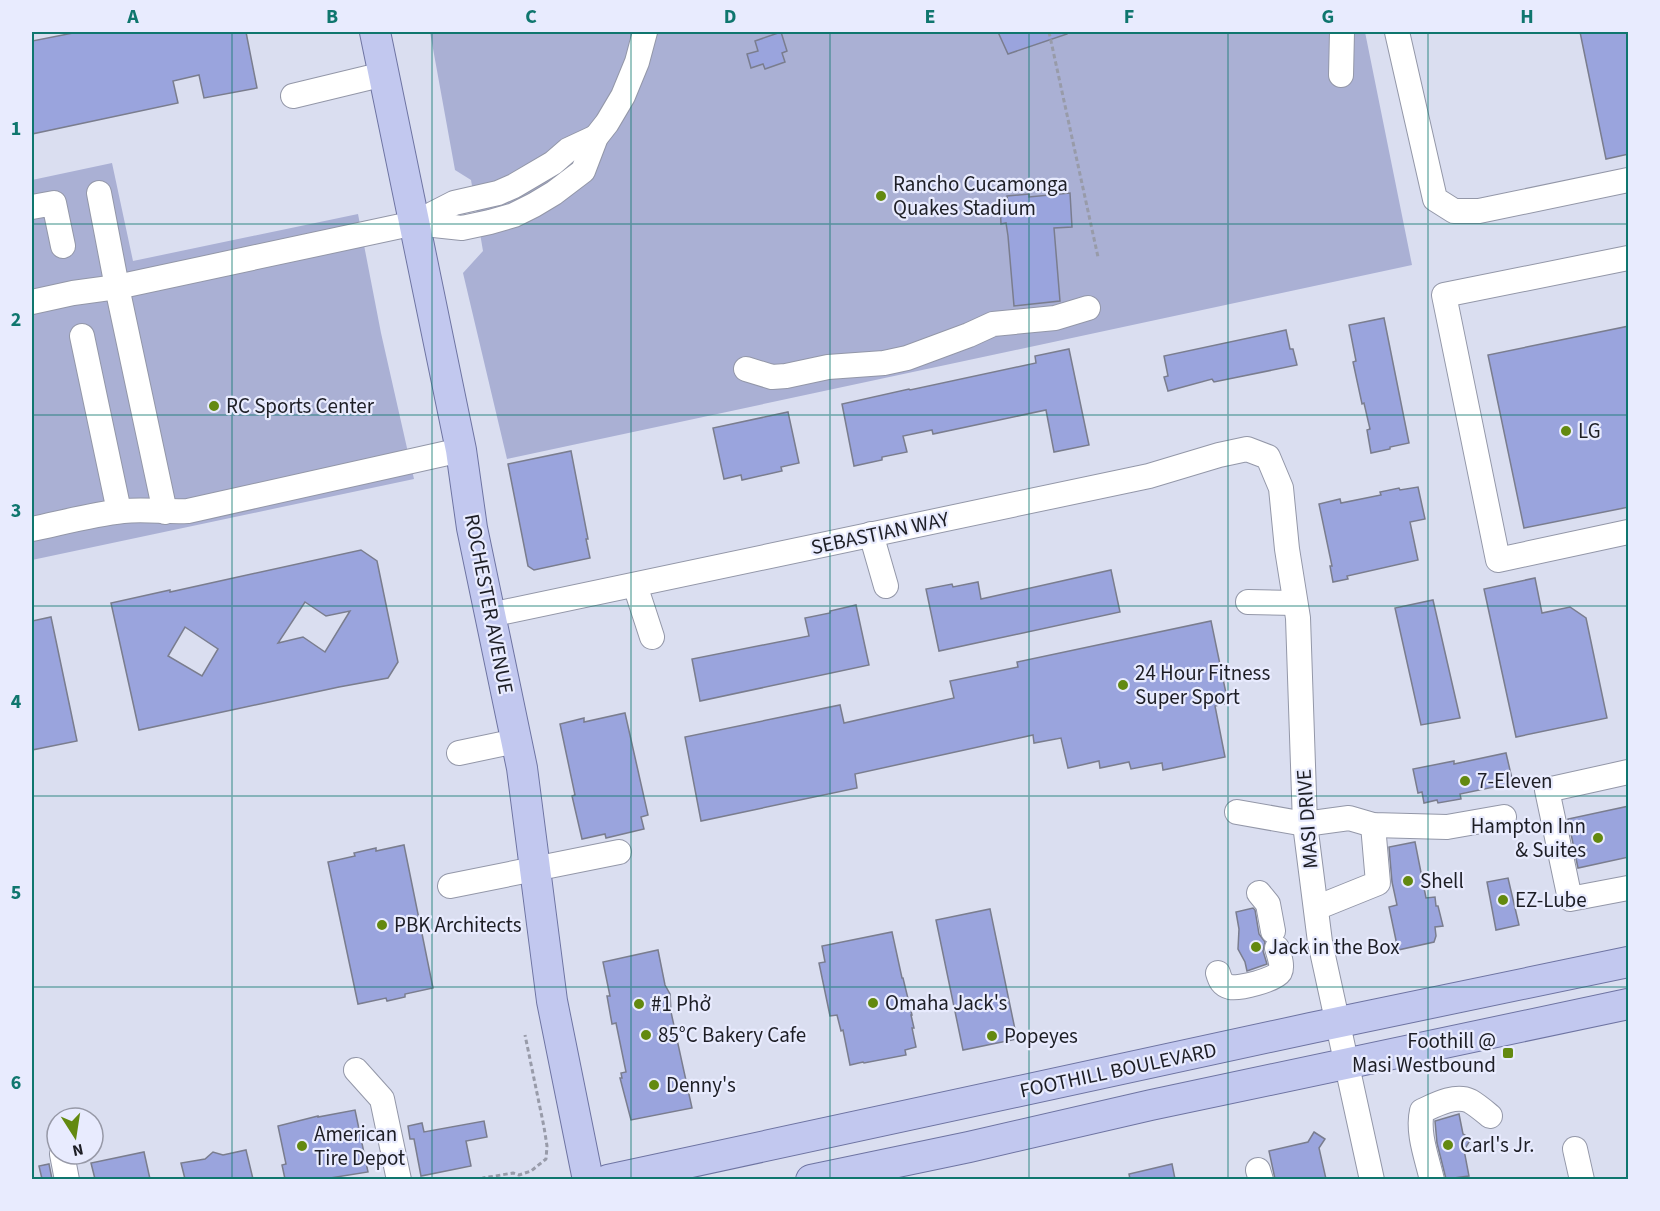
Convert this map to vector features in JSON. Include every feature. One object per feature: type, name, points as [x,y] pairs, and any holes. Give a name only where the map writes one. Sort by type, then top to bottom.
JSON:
[{"type":"main road","name":"ROCHESTER AVENUE","points":[[375,32],[461,450],[472,528],[522,768],[552,1001],[588,1179]]},
{"type":"main road","name":"FOOTHILL BOULEVARD","points":[[608,1179],[1338,1022],[1629,962]]},
{"type":"main road","name":"FOOTHILL BOULEVARD","points":[[811,1179],[1629,1004]]},
{"type":"street","points":[[32,302],[117,287],[415,223],[462,228],[514,215],[554,193],[583,171],[596,137],[623,96],[637,62],[645,32]]},
{"type":"street","points":[[1341,75],[1342,32]]},
{"type":"street","points":[[1397,32],[1435,199],[1454,211],[1479,212],[1629,180]]},
{"type":"street","points":[[293,96],[384,74]]},
{"type":"street","points":[[99,193],[165,512]]},
{"type":"street","points":[[32,207],[54,203],[63,246]]},
{"type":"street","points":[[1629,258],[1444,295],[1498,560],[1629,532]]},
{"type":"street","points":[[746,369],[772,377],[828,368],[884,363],[907,358],[993,324],[1055,318],[1088,308]]},
{"type":"street","points":[[82,336],[119,511]]},
{"type":"street","name":"SEBASTIAN WAY","points":[[490,615],[1149,476],[1246,449],[1268,457]]},
{"type":"street","points":[[32,529],[119,511],[188,511],[461,450]]},
{"type":"street","name":"MASI DRIVE","points":[[1268,457],[1281,488],[1287,549],[1298,618],[1305,824],[1320,942],[1372,1179]]},
{"type":"street","points":[[871,534],[886,586]]},
{"type":"street","points":[[635,585],[652,637]]},
{"type":"street","points":[[1248,602],[1295,603]]},
{"type":"street","points":[[459,753],[516,741]]},
{"type":"street","points":[[1629,772],[1548,790],[1570,899],[1629,888]]},
{"type":"street","points":[[1238,812],[1305,824],[1349,818],[1373,825],[1447,827],[1504,816]]},
{"type":"street","points":[[1316,908],[1378,883],[1373,825]]},
{"type":"street","points":[[450,886],[619,852]]},
{"type":"street","points":[[1218,973],[1221,982],[1229,987],[1237,987],[1275,978],[1280,972],[1281,966],[1268,904],[1259,892]]},
{"type":"street","points":[[356,1070],[382,1099],[399,1179]]},
{"type":"street","points":[[1432,1179],[1421,1135],[1419,1121],[1422,1112],[1434,1105],[1455,1099],[1468,1100],[1490,1116]]},
{"type":"street","points":[[1575,1149],[1582,1179]]},
{"type":"path","points":[[1049,32],[1098,257]]},
{"type":"path","points":[[483,1179],[513,1173],[519,1175],[531,1171],[546,1159],[547,1146],[544,1127],[525,1035]]},
{"type":"shaded area","points":[[430,32],[1365,32],[1412,265],[507,459],[463,273],[483,251],[471,180],[455,170]]},
{"type":"shaded area","name":"RC Sports Center","points":[[112,163],[133,261],[358,214],[381,333],[414,479],[32,560],[32,180]]},
{"type":"building","points":[[78,32],[246,32],[257,88],[204,98],[199,75],[173,81],[178,103],[32,134],[32,41]]},
{"type":"building","points":[[781,32],[787,51],[782,53],[785,62],[765,69],[763,64],[751,68],[747,54],[758,51],[755,41]]},
{"type":"building","points":[[998,32],[1067,32],[1067,34],[1008,54]]},
{"type":"building","points":[[1580,32],[1629,32],[1629,154],[1606,159]]},
{"type":"building","points":[[1070,193],[1072,227],[1054,228],[1060,301],[1014,306],[1008,236],[1006,223],[1001,224],[1000,204],[1008,203],[1007,196],[1029,194],[1029,197]]},
{"type":"building","points":[[1384,318],[1409,443],[1371,453],[1367,430],[1370,429],[1353,362],[1356,361],[1349,325]]},
{"type":"building","name":"LG","points":[[1629,326],[1629,507],[1524,528],[1488,355]]},
{"type":"building","points":[[1286,330],[1290,349],[1293,349],[1297,365],[1214,382],[1212,379],[1168,391],[1164,377],[1168,376],[1164,356]]},
{"type":"building","points":[[1069,349],[1089,445],[1054,452],[1046,410],[933,434],[932,430],[903,436],[907,452],[854,466],[842,404],[1036,363],[1035,356]]},
{"type":"building","points":[[788,412],[799,463],[781,467],[782,471],[742,480],[741,475],[724,479],[713,428]]},
{"type":"building","points":[[571,451],[590,558],[534,570],[528,566],[508,464]]},
{"type":"building","points":[[1418,487],[1425,519],[1410,522],[1418,560],[1347,576],[1348,579],[1333,582],[1330,566],[1332,566],[1319,504],[1340,499],[1341,503],[1381,495],[1380,492],[1399,488],[1400,490]]},
{"type":"building","points":[[361,550],[377,561],[398,662],[388,678],[139,730],[111,603],[170,590],[170,592]],"holes":[[[305,602],[326,616],[350,611],[325,652],[303,637],[278,643]],[[185,627],[218,649],[202,676],[168,656]]]},
{"type":"building","points":[[1111,570],[1120,612],[939,651],[926,589],[978,582],[981,599]]},
{"type":"building","points":[[1535,578],[1542,613],[1570,607],[1586,618],[1607,718],[1516,737],[1484,589]]},
{"type":"building","points":[[1433,600],[1460,718],[1421,725],[1395,608]]},
{"type":"building","points":[[856,605],[869,665],[700,701],[692,659],[809,636],[805,618]]},
{"type":"building","points":[[51,617],[77,741],[32,750],[32,621]]},
{"type":"building","points":[[1211,621],[1228,703],[1215,706],[1225,757],[1163,770],[1162,763],[1131,769],[1129,762],[1100,768],[1099,761],[1068,768],[1061,738],[1034,743],[1033,735],[855,774],[857,788],[701,821],[685,737],[840,705],[844,723],[954,698],[950,681],[1018,667],[1017,662]]},
{"type":"building","points":[[625,713],[648,815],[641,817],[644,829],[606,838],[605,834],[582,839],[560,724],[584,718],[584,722]]},
{"type":"building","points":[[1506,753],[1513,783],[1460,794],[1461,799],[1438,803],[1437,800],[1424,803],[1422,792],[1418,793],[1413,769],[1454,761],[1454,764]]},
{"type":"building","name":"Hampton Inn & Suites","points":[[1629,806],[1629,857],[1578,868],[1568,819]]},
{"type":"building","points":[[1415,842],[1426,898],[1435,897],[1443,926],[1435,927],[1434,942],[1398,950],[1389,907],[1397,905],[1392,882],[1389,847]]},
{"type":"building","name":"PBK Architects","points":[[404,845],[433,988],[405,994],[405,997],[387,1001],[386,998],[358,1004],[328,862],[376,848],[376,851]]},
{"type":"building","points":[[1508,878],[1519,925],[1496,930],[1487,882]]},
{"type":"building","points":[[1253,908],[1259,934],[1265,942],[1263,951],[1267,964],[1247,971],[1238,949],[1239,929],[1236,912]]},
{"type":"building","points":[[990,909],[1017,1039],[963,1050],[936,920]]},
{"type":"building","points":[[892,932],[912,1015],[916,1047],[905,1050],[906,1055],[850,1065],[843,1030],[841,1031],[837,1015],[830,1016],[819,963],[825,962],[822,946]]},
{"type":"building","points":[[658,950],[665,985],[670,994],[671,1012],[692,1108],[631,1120],[620,1078],[622,1078],[621,1073],[626,1072],[616,1023],[612,1024],[607,996],[610,996],[603,962]]},
{"type":"building","points":[[355,1110],[368,1172],[324,1179],[285,1179],[282,1165],[286,1164],[278,1126]]},
{"type":"building","name":"Carl's Jr.","points":[[1459,1114],[1463,1134],[1471,1139],[1464,1150],[1469,1176],[1446,1179],[1437,1143],[1435,1121]]},
{"type":"building","points":[[484,1121],[487,1137],[466,1141],[471,1166],[421,1176],[414,1139],[410,1139],[408,1126],[422,1123],[424,1132]]},
{"type":"building","points":[[1314,1132],[1325,1139],[1319,1148],[1326,1179],[1275,1179],[1269,1151],[1308,1142]]},
{"type":"building","points":[[246,1150],[253,1179],[185,1179],[181,1163],[205,1159],[213,1152],[223,1155]]},
{"type":"building","points":[[144,1152],[150,1179],[95,1179],[92,1166],[105,1166],[105,1160]]},
{"type":"building","points":[[1172,1164],[1175,1179],[1130,1179],[1129,1174]]},
{"type":"building","points":[[39,1166],[49,1166],[52,1179],[42,1179]]},
{"type":"place","name":"Rancho Cucamonga Quakes Stadium","points":[[881,196]]},
{"type":"place","name":"RC Sports Center","points":[[214,406]]},
{"type":"place","name":"LG","points":[[1566,431]]},
{"type":"place","name":"24 Hour Fitness Super Sport","points":[[1123,685]]},
{"type":"place","name":"7-Eleven","points":[[1465,781]]},
{"type":"place","name":"Hampton Inn & Suites","points":[[1598,838]]},
{"type":"place","name":"Shell","points":[[1408,881]]},
{"type":"place","name":"EZ-Lube","points":[[1503,900]]},
{"type":"place","name":"PBK Architects","points":[[382,925]]},
{"type":"place","name":"Jack in the Box","points":[[1256,947]]},
{"type":"place","name":"Omaha Jack's","points":[[873,1003]]},
{"type":"place","name":"#1 Phở","points":[[639,1004]]},
{"type":"place","name":"85°C Bakery Cafe","points":[[646,1035]]},
{"type":"place","name":"Popeyes","points":[[992,1036]]},
{"type":"place","name":"Foothill @ Masi Westbound","points":[[1508,1053]]},
{"type":"place","name":"Denny's","points":[[654,1085]]},
{"type":"place","name":"Carl's Jr.","points":[[1448,1145]]},
{"type":"place","name":"American Tire Depot","points":[[302,1146]]}]
